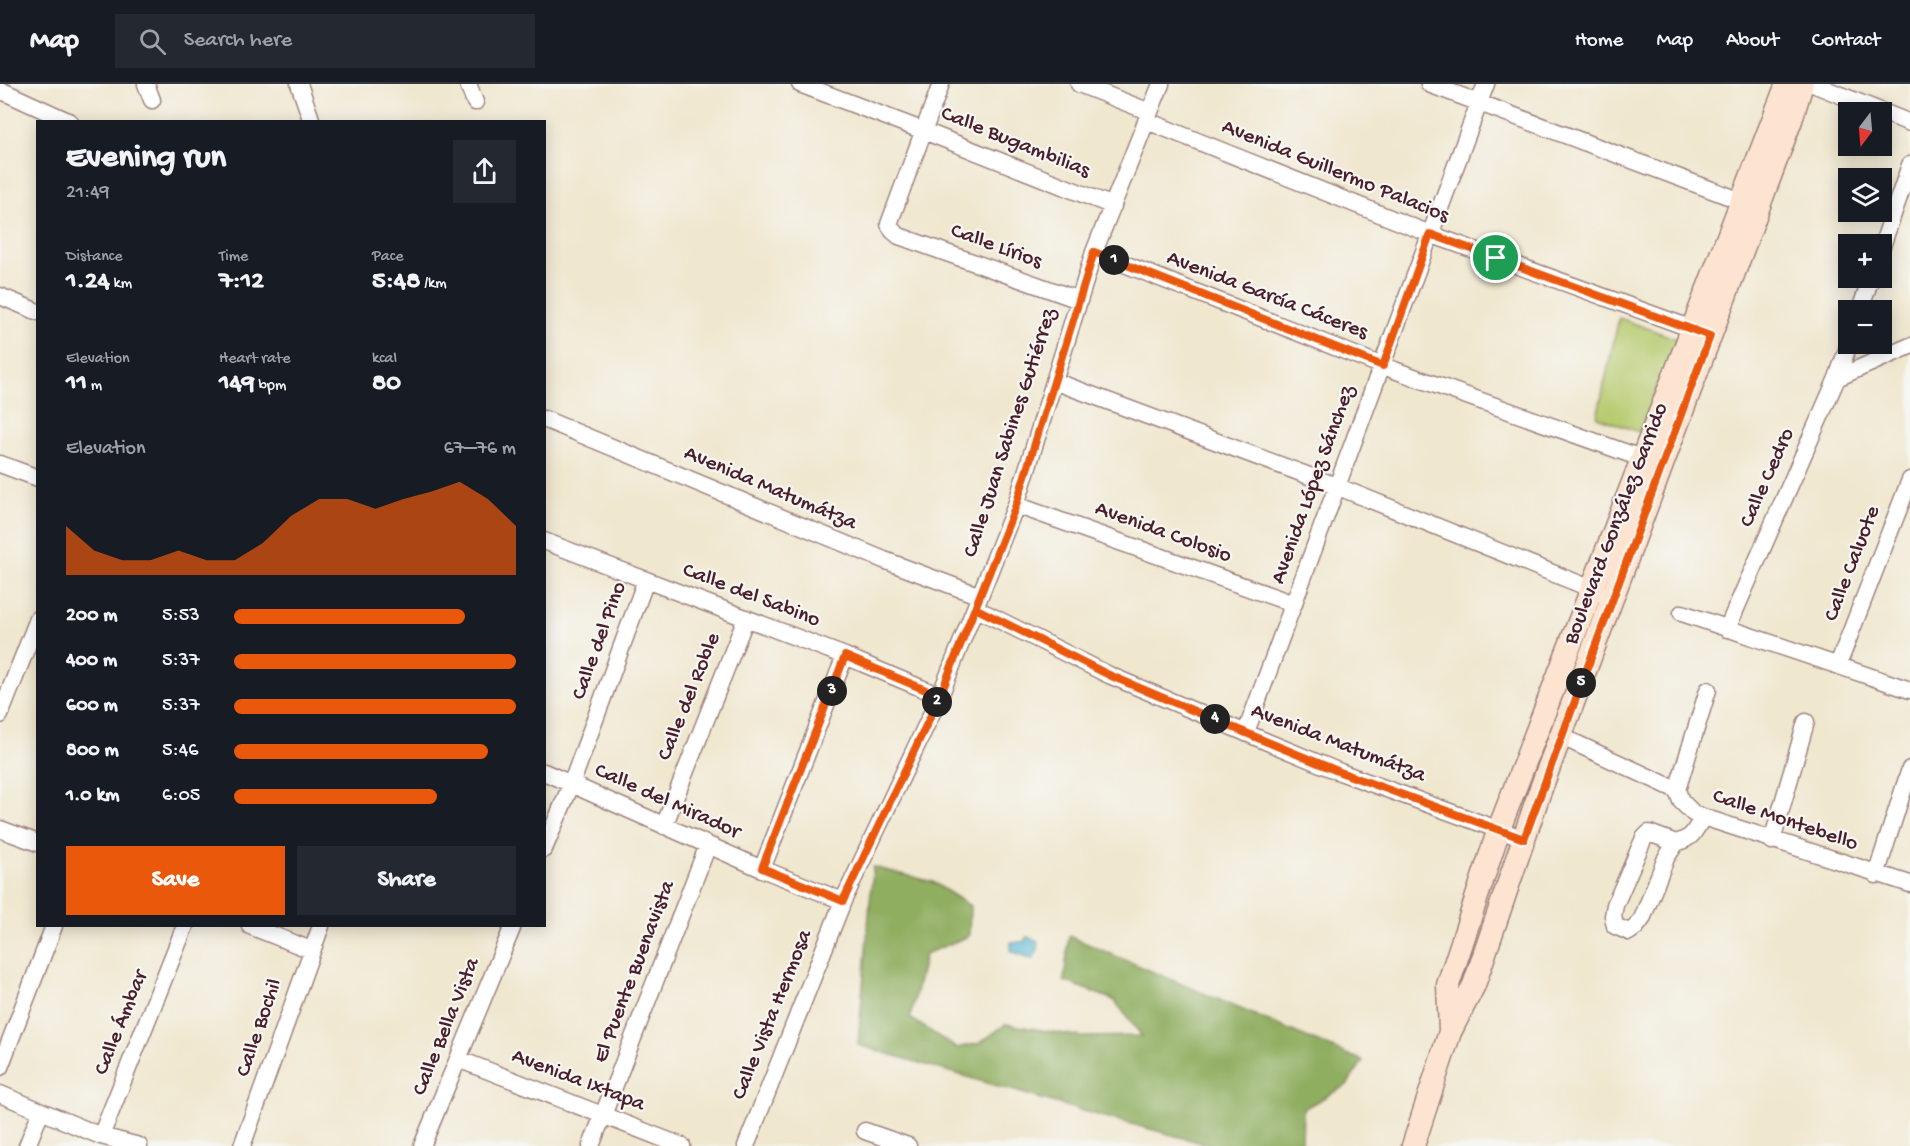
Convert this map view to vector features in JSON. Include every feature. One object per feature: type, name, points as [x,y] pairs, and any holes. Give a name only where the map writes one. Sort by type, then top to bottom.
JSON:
[{"type":"street","points":[[146,84],[152,100]]},
{"type":"street","points":[[299,84],[311,120]]},
{"type":"street","points":[[468,84],[475,102]]},
{"type":"street","name":"Calle Bugambilias","points":[[800,84],[1113,206]]},
{"type":"street","points":[[924,131],[941,84]]},
{"type":"street","name":"Avenida Guillermo Palacios","points":[[1079,84],[1150,112],[1430,234],[1702,333]]},
{"type":"street","points":[[1150,84],[1150,112]]},
{"type":"street","name":"Calle Juan Sabines Gutiérrez","points":[[843,901],[940,696],[1016,505],[1094,252],[1161,84]]},
{"type":"street","points":[[1429,84],[1751,205]]},
{"type":"street","name":"Avenida López Sánchez","points":[[1246,732],[1486,84]]},
{"type":"street","name":"Boulevard González Garrido","points":[[1751,205],[1787,84]]},
{"type":"street","name":"Boulevard González Garrido","points":[[1450,1032],[1448,985],[1499,829],[1602,593],[1751,205],[1791,120],[1802,84]]},
{"type":"street","points":[[1813,84],[1910,123]]},
{"type":"street","points":[[0,90],[66,120]]},
{"type":"street","name":"Calle Lírios","points":[[924,131],[889,224],[892,231],[899,236],[1078,300]]},
{"type":"street","points":[[1887,234],[1909,174]]},
{"type":"street","name":"Avenida García Cáceres","points":[[1094,252],[1383,366],[1652,462]]},
{"type":"street","points":[[0,296],[36,311]]},
{"type":"street","points":[[1837,378],[1910,346]]},
{"type":"street","name":"Calle Cedro","points":[[1727,629],[1837,378],[1845,354]]},
{"type":"street","points":[[1054,381],[1336,486],[1602,593]]},
{"type":"street","name":"Avenida Matumátza","points":[[546,420],[884,560],[978,602],[1109,675],[1340,772],[1524,839]]},
{"type":"street","points":[[0,464],[36,476]]},
{"type":"street","name":"Calle Caluote","points":[[1838,665],[1910,480]]},
{"type":"street","name":"Avenida Colosio","points":[[1016,505],[1294,604]]},
{"type":"street","name":"Calle del Sabino","points":[[546,542],[845,656],[940,696]]},
{"type":"street","name":"Calle del Pino","points":[[571,785],[646,580]]},
{"type":"street","name":"Boulevard González Garrido","points":[[1450,1032],[1474,985],[1560,736],[1602,593]]},
{"type":"street","points":[[1682,614],[1910,690]]},
{"type":"street","name":"Calle del Roble","points":[[664,826],[746,618]]},
{"type":"street","points":[[0,715],[36,624]]},
{"type":"street","points":[[762,868],[845,656]]},
{"type":"street","points":[[1677,790],[1708,690]]},
{"type":"street","points":[[1772,841],[1806,722]]},
{"type":"street","name":"Calle Montebello","points":[[1560,736],[1677,790],[1681,801],[1693,813],[1702,817],[1910,885]]},
{"type":"street","points":[[1876,875],[1910,769]]},
{"type":"street","name":"Calle del Mirador","points":[[546,773],[708,845],[843,901]]},
{"type":"street","points":[[546,844],[571,785]]},
{"type":"street","points":[[1676,843],[1666,858],[1642,919],[1629,932],[1615,926],[1612,916],[1615,905],[1649,833],[1676,843],[1686,841],[1702,817]]},
{"type":"street","points":[[0,829],[36,842]]},
{"type":"street","name":"El Puente Buenavista","points":[[591,1146],[708,845]]},
{"type":"street","name":"Calle Vista Hermosa","points":[[746,1146],[843,901]]},
{"type":"street","points":[[0,1067],[54,927]]},
{"type":"street","name":"Calle Ámbar","points":[[101,1136],[185,927]]},
{"type":"street","points":[[253,927],[311,950]]},
{"type":"street","name":"Calle Bochil","points":[[242,1146],[321,927]]},
{"type":"street","name":"Calle Bella Vista","points":[[422,1146],[513,927]]},
{"type":"street","points":[[1413,1146],[1450,1032]]},
{"type":"street","name":"Avenida Ixtapa","points":[[458,1059],[605,1114],[682,1146]]},
{"type":"street","points":[[0,1094],[101,1136],[139,1146]]},
{"type":"street","points":[[27,1146],[41,1111]]},
{"type":"street","points":[[865,1131],[908,1146]]},
{"type":"green space","points":[[1619,318],[1677,339],[1639,432],[1597,417]]},
{"type":"green space","points":[[873,867],[933,882],[970,906],[969,936],[925,954],[910,1018],[956,1048],[980,1043],[1006,1024],[1083,1037],[1142,1036],[1114,1000],[1064,981],[1069,936],[1363,1061],[1347,1085],[1303,1109],[1302,1143],[1306,1146],[1213,1146],[1083,1111],[858,1045]]},
{"type":"water","points":[[1027,937],[1036,940],[1038,945],[1037,952],[1032,959],[1011,951],[1011,942],[1023,942]]},
{"type":"route","points":[[1496,258],[1430,234],[1383,366],[1094,252],[1016,505],[940,696],[843,901],[762,868],[845,656],[940,696],[975,608],[1047,642],[1109,675],[1265,741],[1340,772],[1524,839],[1560,736],[1710,336],[1496,258]]}]
